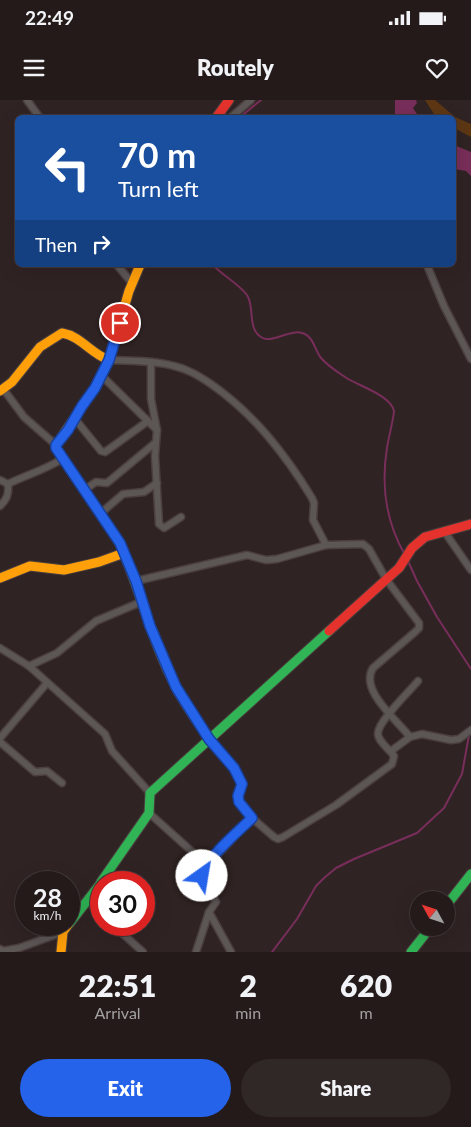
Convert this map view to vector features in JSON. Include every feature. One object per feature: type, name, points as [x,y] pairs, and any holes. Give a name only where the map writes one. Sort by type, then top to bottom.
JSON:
[{"type":"street","points":[[27,100],[38,115]]},
{"type":"street","points":[[218,115],[229,100]]},
{"type":"street","points":[[234,115],[251,100]]},
{"type":"street","points":[[119,267],[132,283]]},
{"type":"street","points":[[56,445],[75,419],[109,360],[132,283],[139,267]]},
{"type":"street","points":[[428,267],[444,306],[471,359]]},
{"type":"street","points":[[326,545],[313,520],[314,503],[312,498],[291,464],[266,432],[244,410],[191,371],[173,365],[151,362],[109,360],[96,355],[75,336],[62,334],[40,347],[2,390],[24,417],[56,445],[62,459],[120,543],[136,581],[141,602],[176,687],[209,739],[234,768],[242,784],[238,796],[239,802],[252,818],[274,837],[278,839],[283,837],[336,805],[392,764],[394,756],[378,734],[390,714],[418,681]]},
{"type":"street","points":[[151,362],[151,399],[157,430],[157,483],[161,527],[164,528],[181,517]]},
{"type":"street","points":[[101,375],[157,430]]},
{"type":"street","points":[[75,419],[101,451],[104,452],[148,421]]},
{"type":"street","points":[[84,490],[96,482],[107,482],[156,443]]},
{"type":"street","points":[[8,484],[33,472],[52,466],[62,459]]},
{"type":"street","points":[[0,480],[8,484]]},
{"type":"street","points":[[101,513],[123,494],[144,492],[157,483]]},
{"type":"street","points":[[0,506],[6,500],[9,492],[8,484]]},
{"type":"street","points":[[109,871],[149,813],[150,793],[400,566],[412,548],[425,537],[471,524]]},
{"type":"street","points":[[444,531],[471,570]]},
{"type":"street","points":[[136,581],[247,555],[266,560],[277,559],[326,545],[363,544],[369,549],[386,579],[419,623],[419,628],[415,632],[373,668],[369,673],[368,680],[372,690],[410,737]]},
{"type":"street","points":[[0,578],[30,566],[64,570],[99,562],[124,553]]},
{"type":"street","points":[[28,666],[57,653],[96,621],[141,602]]},
{"type":"street","points":[[0,648],[28,666],[105,734],[112,752],[150,793]]},
{"type":"street","points":[[0,738],[47,683]]},
{"type":"street","points":[[391,751],[410,737],[422,734],[451,740],[471,730]]},
{"type":"street","points":[[0,742],[35,772],[47,771],[62,783]]},
{"type":"street","points":[[149,813],[206,865]]},
{"type":"street","points":[[196,952],[209,912],[216,902],[202,876],[203,870],[252,818]]},
{"type":"street","points":[[455,894],[471,874]]},
{"type":"street","points":[[80,911],[90,898]]},
{"type":"street","points":[[209,912],[231,952]]},
{"type":"street","points":[[2,951],[19,948],[46,936]]},
{"type":"street","points":[[61,952],[65,936]]},
{"type":"street","points":[[125,936],[143,952]]},
{"type":"street","points":[[411,952],[424,936]]},
{"type":"shaded area","points":[[395,100],[416,100],[417,103],[413,108],[418,115],[395,115]]},
{"type":"shaded area","points":[[425,100],[435,100],[453,115],[435,115]]},
{"type":"shaded area","points":[[456,117],[471,124],[471,137],[456,129]]},
{"type":"shaded area","points":[[456,146],[471,152],[471,176],[466,171],[456,169]]},
{"type":"waterway","points":[[243,115],[261,100]]},
{"type":"waterway","points":[[215,267],[247,295],[251,305],[254,328],[261,337],[270,339],[300,332],[305,334],[310,338],[321,358],[329,366],[350,380],[380,395],[391,405],[394,411],[385,462],[385,489],[393,530],[405,555]]},
{"type":"waterway","points":[[408,561],[437,617],[471,669]]},
{"type":"waterway","points":[[272,952],[297,919],[316,886],[324,878],[336,868],[354,859],[417,833],[444,808],[462,774],[469,735]]},
{"type":"traffic: fast","points":[[123,551],[168,671],[183,700],[209,739]]},
{"type":"traffic: fast","points":[[109,871],[149,813],[150,793],[329,631]]},
{"type":"traffic: fast","points":[[455,894],[471,874]]},
{"type":"traffic: fast","points":[[80,910],[90,897]]},
{"type":"traffic: fast","points":[[411,952],[424,936]]},
{"type":"traffic: slow","points":[[123,551],[120,543],[56,448],[56,445],[95,388],[109,360],[129,291],[139,267]]},
{"type":"traffic: slow","points":[[0,391],[12,382],[40,347],[62,333],[75,338],[109,360]]},
{"type":"traffic: slow","points":[[0,578],[30,566],[64,570],[99,562],[124,553]]},
{"type":"traffic: slow","points":[[61,952],[63,936]]},
{"type":"traffic: jam","points":[[218,115],[229,100]]},
{"type":"traffic: jam","points":[[329,631],[399,568],[412,548],[425,537],[471,524]]},
{"type":"route","points":[[120,323],[109,360],[95,388],[56,445],[56,448],[70,472],[101,513],[120,543],[136,581],[141,602],[163,660],[176,687],[209,739],[234,768],[242,784],[238,796],[239,802],[252,818],[210,861],[203,870],[202,876]]}]
